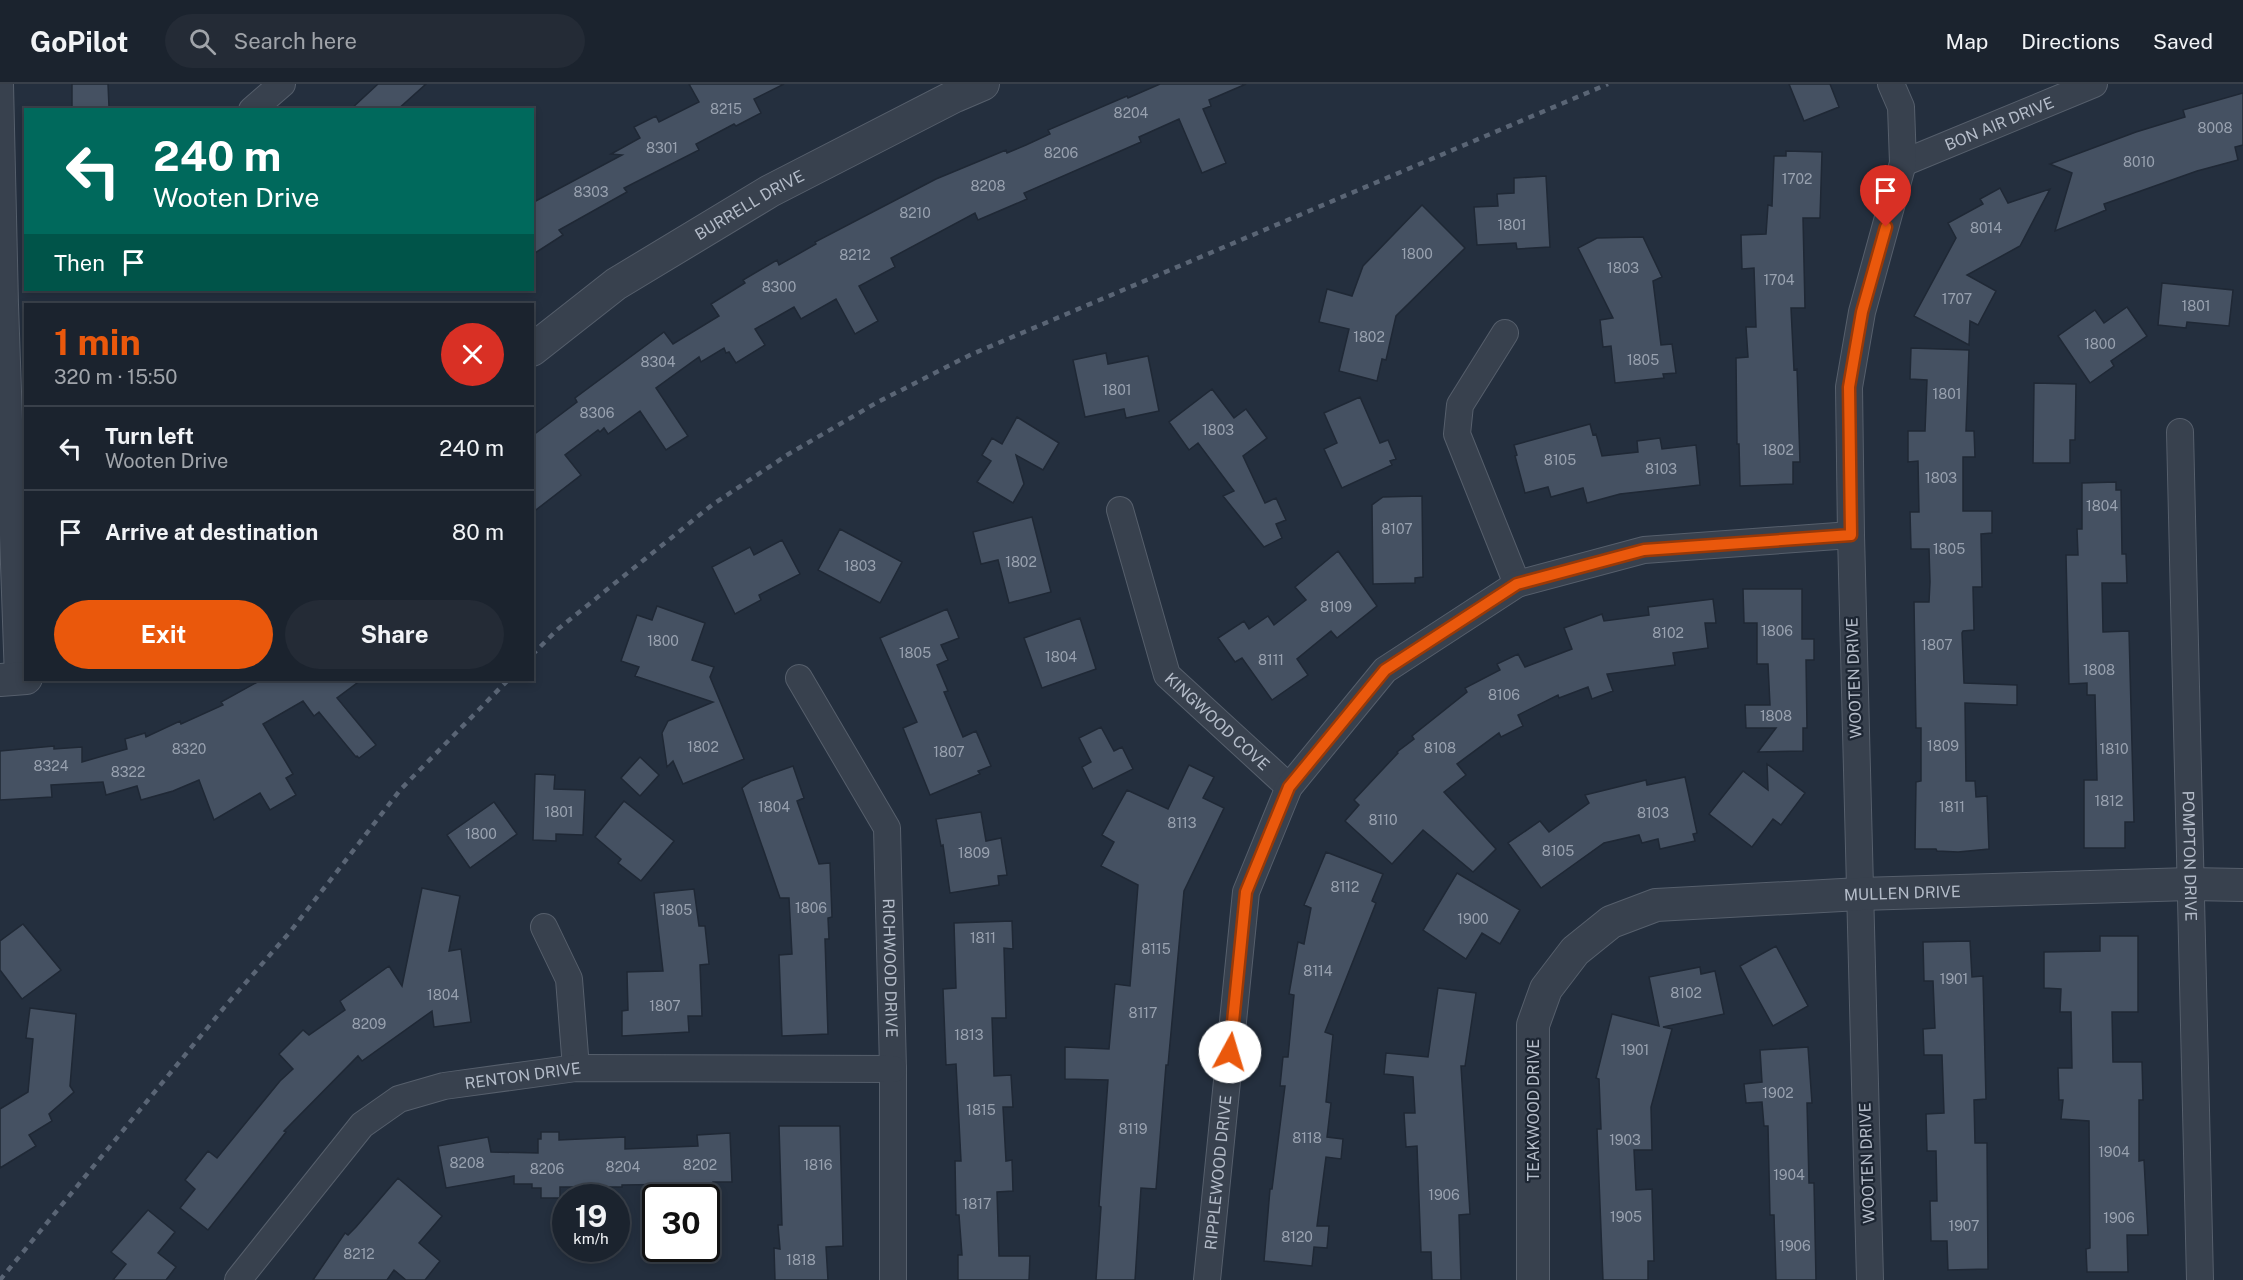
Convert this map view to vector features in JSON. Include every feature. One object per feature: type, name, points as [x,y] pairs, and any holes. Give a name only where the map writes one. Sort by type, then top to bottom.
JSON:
[{"type":"street","points":[[0,84],[15,265],[14,679]]},
{"type":"street","points":[[254,108],[282,84]]},
{"type":"street","name":"BURRELL DRIVE","points":[[534,348],[616,284],[770,191],[955,96],[983,84]]},
{"type":"street","name":"WOOTEN DRIVE","points":[[1870,1280],[1849,387],[1862,312],[1904,163],[1901,107],[1891,84]]},
{"type":"street","name":"BON AIR DRIVE","points":[[1904,163],[2094,84]]},
{"type":"street","points":[[1505,333],[1460,405],[1457,434],[1517,584]]},
{"type":"street","name":"POMPTON DRIVE","points":[[2180,432],[2200,1280]]},
{"type":"street","name":"KINGWOOD COVE","points":[[1120,510],[1167,675],[1289,787]]},
{"type":"street","name":"RIPPLEWOOD DRIVE","points":[[1207,1280],[1246,892],[1289,787],[1385,670],[1517,584],[1644,550],[1851,535]]},
{"type":"street","name":"RICHWOOD DRIVE","points":[[799,678],[887,828],[893,1069],[893,1280]]},
{"type":"street","name":"MULLEN DRIVE","points":[[1575,951],[1611,922],[1656,905],[1860,894],[2190,884],[2243,885]]},
{"type":"street","points":[[544,927],[569,979],[576,1068]]},
{"type":"street","name":"TEAKWOOD DRIVE","points":[[1533,1280],[1533,1025],[1546,989],[1575,951]]},
{"type":"street","name":"RENTON DRIVE","points":[[238,1280],[362,1125],[399,1100],[444,1086],[576,1068],[893,1069]]},
{"type":"building","points":[[72,84],[108,84],[109,107],[72,108]]},
{"type":"building","points":[[378,84],[426,84],[399,108],[352,108]]},
{"type":"building","points":[[689,84],[784,84],[754,99],[761,113],[696,144],[699,150],[624,188],[627,192],[559,230],[563,235],[534,254],[534,202],[622,155],[611,154],[640,138],[634,127],[656,116],[659,122],[699,102]]},
{"type":"building","points":[[1160,84],[1246,84],[1209,100],[1211,106],[1203,109],[1226,163],[1202,173],[1179,119],[1139,137],[1141,142],[1024,193],[1027,199],[978,220],[975,213],[891,258],[895,267],[859,286],[878,321],[855,334],[836,299],[801,319],[794,307],[755,329],[765,345],[736,363],[724,348],[701,362],[699,357],[656,388],[688,436],[666,450],[640,411],[608,434],[604,428],[600,432],[598,430],[565,455],[581,475],[534,511],[534,434],[577,402],[575,398],[664,332],[673,344],[719,316],[711,304],[745,283],[743,280],[777,260],[779,265],[816,244],[815,242],[936,179],[1006,150],[1007,153],[1026,145],[1050,134],[1048,130],[1127,96],[1128,98]]},
{"type":"building","points":[[1789,84],[1830,84],[1839,107],[1804,121]]},
{"type":"building","points":[[2243,93],[2243,145],[2235,147],[2238,160],[2197,171],[2104,204],[2106,210],[2055,231],[2072,173],[2050,164],[2136,132],[2185,117],[2183,110]]},
{"type":"building","points":[[1786,151],[1822,152],[1820,218],[1803,218],[1805,308],[1791,308],[1794,370],[1797,369],[1800,462],[1793,462],[1793,484],[1740,486],[1736,358],[1748,357],[1746,327],[1756,327],[1754,268],[1742,269],[1741,235],[1766,234],[1768,205],[1772,206],[1774,156],[1786,156]]},
{"type":"building","points":[[1546,176],[1550,247],[1517,249],[1516,243],[1477,245],[1474,207],[1498,206],[1497,194],[1514,193],[1514,178]]},
{"type":"building","points":[[2000,188],[2008,203],[2050,189],[2020,246],[1967,275],[1996,291],[1978,325],[1970,321],[1969,345],[1914,316],[1956,238],[1948,223],[1983,204],[1980,199]]},
{"type":"building","points":[[1422,205],[1465,248],[1396,316],[1386,360],[1382,359],[1377,381],[1339,371],[1349,329],[1319,322],[1327,289],[1352,296],[1363,266]]},
{"type":"building","points":[[1643,237],[1662,277],[1653,281],[1661,345],[1672,344],[1676,373],[1663,374],[1664,378],[1615,383],[1611,346],[1603,347],[1600,320],[1613,318],[1578,248],[1597,238]]},
{"type":"building","points":[[2162,283],[2233,290],[2229,326],[2187,322],[2186,328],[2158,325]]},
{"type":"building","points":[[2127,307],[2147,336],[2111,361],[2114,366],[2090,383],[2058,336],[2095,310],[2104,323]]},
{"type":"building","points":[[1911,348],[1969,350],[1966,431],[1974,431],[1975,457],[1963,457],[1963,511],[1992,511],[1992,533],[1981,534],[1982,587],[1973,587],[1974,630],[1962,633],[1964,683],[2017,685],[2017,705],[1965,703],[1966,781],[1975,781],[1976,797],[1987,796],[1989,849],[1958,852],[1915,849],[1916,782],[1921,781],[1921,728],[1916,728],[1914,602],[1929,602],[1930,582],[1929,549],[1911,549],[1910,512],[1919,512],[1918,461],[1908,462],[1908,431],[1925,431],[1927,380],[1910,379]]},
{"type":"building","points":[[1106,353],[1108,364],[1148,356],[1159,411],[1126,418],[1124,409],[1085,417],[1073,360]]},
{"type":"building","points":[[2034,383],[2076,384],[2075,440],[2070,440],[2070,463],[2033,463]]},
{"type":"building","points":[[1212,389],[1234,418],[1246,409],[1267,438],[1243,456],[1265,503],[1276,498],[1286,520],[1276,524],[1282,538],[1264,547],[1223,496],[1234,491],[1198,443],[1189,450],[1169,422]]},
{"type":"building","points":[[1360,397],[1380,443],[1388,440],[1396,459],[1390,461],[1392,465],[1342,488],[1324,449],[1337,443],[1324,413]]},
{"type":"building","points":[[1017,417],[1059,443],[1043,470],[1016,455],[1024,484],[1013,503],[977,482],[991,461],[982,455],[992,438],[1002,444]]},
{"type":"building","points":[[1590,424],[1593,435],[1596,434],[1602,456],[1638,452],[1637,441],[1660,438],[1662,449],[1696,445],[1700,485],[1620,494],[1587,503],[1583,488],[1551,497],[1548,487],[1525,493],[1514,445]]},
{"type":"building","points":[[2116,482],[2116,490],[2121,490],[2122,554],[2126,554],[2127,583],[2102,583],[2103,632],[2129,631],[2134,822],[2125,822],[2125,848],[2084,848],[2084,780],[2097,780],[2095,695],[2087,695],[2087,683],[2069,684],[2066,555],[2078,555],[2077,529],[2082,529],[2082,483]]},
{"type":"building","points":[[1422,496],[1423,577],[1415,578],[1415,583],[1373,584],[1372,505],[1383,497]]},
{"type":"building","points":[[1032,517],[1051,592],[1009,603],[998,560],[981,564],[973,532]]},
{"type":"building","points":[[840,529],[902,562],[880,603],[818,570]]},
{"type":"building","points":[[782,540],[800,574],[759,595],[761,600],[735,614],[712,567],[750,547],[754,555]]},
{"type":"building","points":[[1338,551],[1377,606],[1337,638],[1331,631],[1297,659],[1308,675],[1272,700],[1242,658],[1235,662],[1218,638],[1244,621],[1249,629],[1268,616],[1274,625],[1306,600],[1295,587]]},
{"type":"building","points":[[1743,589],[1802,589],[1802,639],[1814,639],[1814,660],[1806,660],[1807,728],[1803,728],[1803,751],[1758,752],[1776,728],[1746,728],[1745,705],[1770,705],[1768,664],[1757,664],[1757,623],[1744,623]]},
{"type":"building","points":[[1713,599],[1716,623],[1705,623],[1708,648],[1673,653],[1675,665],[1607,674],[1613,691],[1592,699],[1588,687],[1559,698],[1558,695],[1518,715],[1523,726],[1501,737],[1499,733],[1457,764],[1466,775],[1444,792],[1496,849],[1473,872],[1423,830],[1392,864],[1345,821],[1359,805],[1354,800],[1397,752],[1414,739],[1412,736],[1467,692],[1465,688],[1500,670],[1497,664],[1518,654],[1525,667],[1572,649],[1564,628],[1602,614],[1604,621],[1649,615],[1648,607]]},
{"type":"building","points":[[657,606],[705,623],[692,660],[714,667],[710,677],[744,759],[683,784],[673,761],[667,767],[662,733],[668,721],[713,702],[635,676],[639,667],[621,661],[637,615],[652,620]]},
{"type":"building","points":[[947,609],[959,638],[941,645],[948,660],[937,665],[948,691],[944,692],[963,737],[976,731],[991,766],[978,771],[980,774],[930,795],[903,728],[917,722],[880,638]]},
{"type":"building","points":[[1080,618],[1096,669],[1042,688],[1024,638]]},
{"type":"building","points":[[259,681],[360,681],[337,698],[376,745],[359,758],[356,757],[319,712],[314,716],[303,701],[263,724],[293,774],[286,778],[296,795],[270,810],[260,793],[214,820],[199,780],[173,791],[141,800],[137,786],[106,795],[103,782],[51,785],[52,797],[0,800],[0,751],[54,746],[54,749],[82,747],[82,762],[127,749],[125,739],[145,733],[146,737],[180,721],[181,724],[223,705],[221,702]]},
{"type":"building","points":[[1101,727],[1114,751],[1122,747],[1133,769],[1093,789],[1082,767],[1091,762],[1079,738]]},
{"type":"building","points":[[640,757],[659,775],[640,796],[621,778]]},
{"type":"building","points":[[1767,764],[1805,793],[1781,825],[1773,819],[1752,847],[1709,814],[1743,771],[1768,790]]},
{"type":"building","points":[[1189,765],[1214,777],[1203,798],[1224,808],[1184,891],[1156,1189],[1141,1188],[1135,1280],[1096,1280],[1108,1080],[1065,1079],[1065,1047],[1109,1049],[1115,984],[1130,986],[1138,885],[1101,866],[1114,842],[1102,835],[1127,790],[1168,809]]},
{"type":"building","points":[[793,766],[804,798],[797,801],[819,864],[830,863],[832,917],[828,918],[829,939],[825,939],[828,1034],[782,1036],[779,955],[792,954],[789,898],[780,898],[742,788],[751,781]]},
{"type":"building","points":[[535,774],[555,775],[554,789],[585,790],[583,835],[556,834],[556,841],[533,840]]},
{"type":"building","points":[[1685,777],[1697,833],[1693,834],[1695,841],[1660,849],[1658,839],[1642,843],[1639,835],[1604,843],[1541,888],[1508,843],[1540,821],[1549,832],[1589,803],[1585,795],[1646,780],[1647,785]]},
{"type":"building","points":[[624,801],[674,841],[641,881],[618,863],[621,859],[595,837]]},
{"type":"building","points":[[494,802],[517,834],[470,868],[447,835]]},
{"type":"building","points":[[981,812],[986,841],[1001,838],[1007,875],[998,876],[999,885],[950,893],[943,845],[941,846],[936,819]]},
{"type":"building","points":[[1326,852],[1383,874],[1372,901],[1376,903],[1325,1032],[1333,1035],[1326,1102],[1331,1103],[1327,1137],[1343,1139],[1341,1159],[1326,1157],[1317,1226],[1329,1226],[1327,1248],[1314,1247],[1312,1266],[1264,1261],[1270,1189],[1272,1189],[1285,1086],[1280,1086],[1283,1057],[1288,1057],[1294,995],[1289,994],[1298,942],[1304,944],[1311,908],[1304,905]]},
{"type":"building","points":[[1457,873],[1520,910],[1500,944],[1482,933],[1466,959],[1423,930]]},
{"type":"building","points":[[422,888],[460,896],[449,951],[461,949],[471,1022],[434,1027],[432,1011],[362,1061],[358,1056],[284,1131],[286,1132],[208,1230],[180,1208],[195,1189],[185,1180],[208,1151],[217,1158],[280,1081],[293,1069],[279,1054],[303,1030],[309,1035],[345,1010],[340,1001],[389,966],[402,986]]},
{"type":"building","points":[[694,889],[699,926],[705,926],[709,964],[700,965],[702,1016],[688,1016],[689,1032],[622,1036],[622,1011],[628,1010],[627,972],[663,971],[654,893]]},
{"type":"building","points":[[1012,921],[1013,949],[1004,948],[1006,1018],[992,1018],[994,1076],[1011,1075],[1013,1107],[1003,1107],[1006,1161],[1012,1160],[1013,1191],[997,1192],[999,1256],[1030,1256],[1029,1280],[958,1280],[958,1255],[962,1255],[959,1215],[956,1215],[955,1161],[961,1161],[956,1064],[946,1065],[943,989],[956,988],[954,923]]},
{"type":"building","points":[[23,924],[61,970],[22,999],[0,970],[0,941]]},
{"type":"building","points":[[2100,936],[2138,936],[2138,1012],[2112,1012],[2113,1062],[2142,1062],[2143,1100],[2139,1100],[2139,1161],[2144,1160],[2148,1235],[2127,1235],[2128,1272],[2087,1272],[2086,1249],[2090,1248],[2089,1121],[2061,1119],[2063,1100],[2059,1100],[2058,1068],[2072,1068],[2071,1012],[2060,1012],[2061,989],[2044,988],[2044,952],[2100,951]]},
{"type":"building","points":[[1970,941],[1972,977],[1983,976],[1986,1099],[1974,1100],[1975,1143],[1987,1143],[1988,1269],[1948,1270],[1947,1241],[1931,1241],[1930,1201],[1937,1201],[1936,1151],[1927,1151],[1926,1114],[1944,1113],[1942,1055],[1924,1055],[1923,1029],[1935,1028],[1933,981],[1924,981],[1923,942]]},
{"type":"building","points":[[1776,946],[1808,1006],[1773,1026],[1740,966]]},
{"type":"building","points":[[1700,967],[1701,974],[1715,971],[1724,1014],[1663,1027],[1672,1029],[1651,1107],[1652,1150],[1634,1150],[1636,1190],[1652,1189],[1654,1261],[1648,1261],[1648,1280],[1603,1280],[1597,1129],[1601,1129],[1599,1079],[1596,1078],[1612,1014],[1659,1026],[1649,977]]},
{"type":"building","points":[[1438,988],[1476,993],[1465,1066],[1461,1066],[1470,1214],[1459,1215],[1461,1280],[1432,1280],[1431,1252],[1421,1252],[1417,1146],[1406,1147],[1404,1113],[1415,1113],[1413,1077],[1384,1074],[1386,1053],[1428,1057]]},
{"type":"building","points":[[30,1008],[76,1014],[70,1086],[74,1092],[49,1114],[52,1121],[29,1135],[36,1146],[0,1168],[0,1109],[28,1092],[33,1039],[26,1038]]},
{"type":"building","points":[[1808,1047],[1812,1103],[1807,1103],[1809,1183],[1814,1183],[1816,1280],[1776,1280],[1774,1215],[1770,1215],[1768,1126],[1764,1126],[1762,1102],[1746,1103],[1744,1084],[1762,1082],[1760,1050]]},
{"type":"building","points":[[779,1126],[840,1126],[843,1246],[826,1247],[828,1280],[775,1280],[774,1248],[780,1249],[778,1225],[782,1225]]},
{"type":"building","points":[[541,1132],[559,1132],[559,1140],[625,1137],[625,1149],[698,1146],[697,1135],[730,1133],[732,1182],[552,1184],[552,1198],[541,1198],[541,1188],[532,1188],[532,1184],[514,1184],[514,1176],[446,1188],[438,1146],[488,1137],[491,1152],[538,1153],[538,1139],[541,1139]]},
{"type":"building","points":[[398,1178],[442,1216],[419,1243],[440,1261],[425,1280],[406,1280],[394,1270],[387,1280],[313,1280],[345,1233],[348,1235],[356,1227]]},
{"type":"building","points":[[148,1210],[175,1232],[158,1253],[176,1267],[166,1280],[113,1280],[126,1264],[111,1252]]},
{"type":"railway","points":[[534,653],[558,629],[712,505],[787,455],[876,403],[970,355],[1608,84]]},
{"type":"railway","points":[[0,1280],[227,1004],[290,932],[401,789],[507,681]]},
{"type":"route","points":[[1230,1052],[1246,892],[1289,787],[1385,670],[1517,584],[1644,550],[1851,535],[1849,387],[1862,312],[1886,227]]}]
